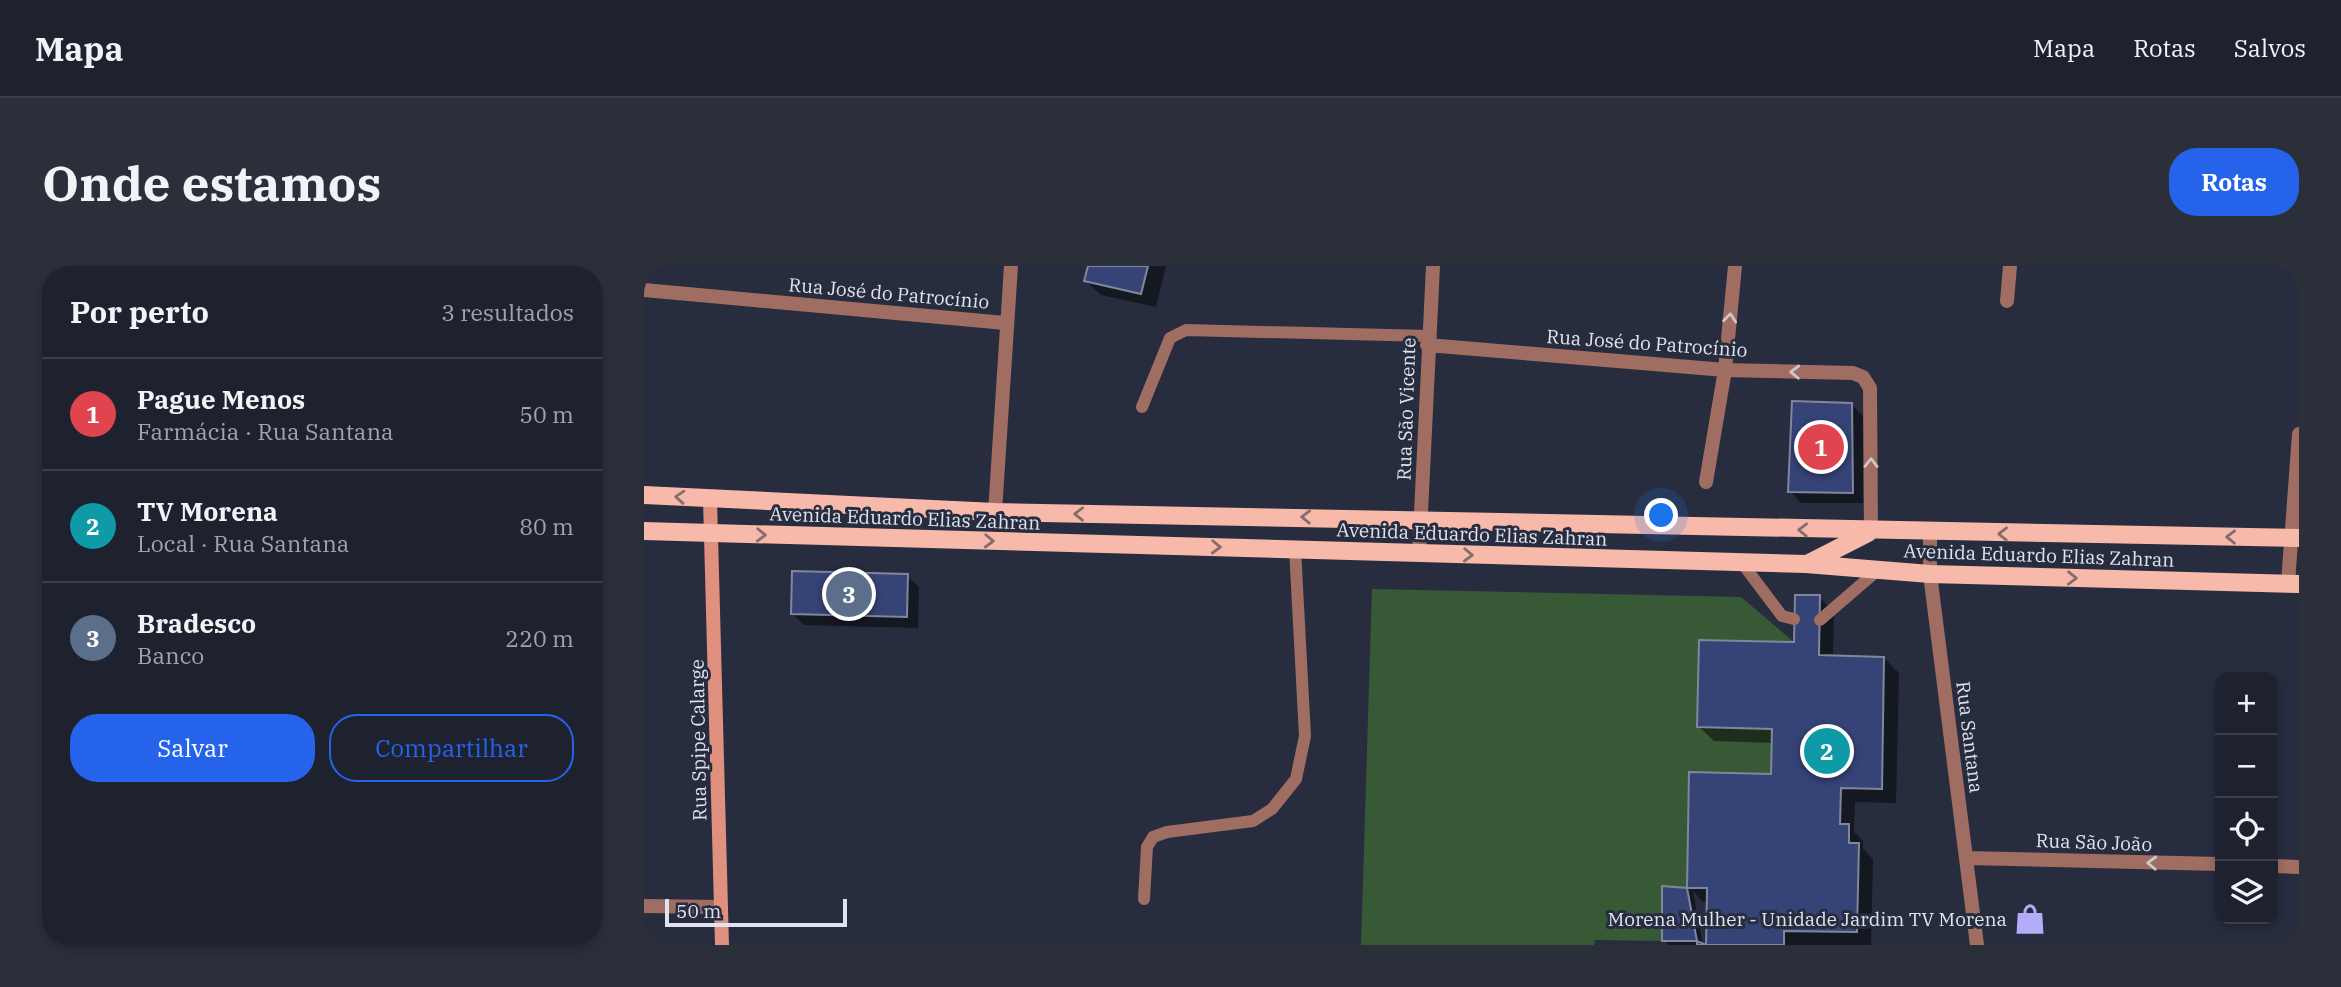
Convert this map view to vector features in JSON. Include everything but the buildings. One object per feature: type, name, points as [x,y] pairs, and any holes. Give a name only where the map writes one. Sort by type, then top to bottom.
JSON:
[{"type":"main road","name":"Avenida Eduardo Elias Zahran","points":[[644,495],[995,512],[1421,519],[1871,532],[2295,538]]},
{"type":"main road","name":"Rua Spipe Calarge","points":[[710,499],[722,945]]},
{"type":"main road","name":"Avenida Eduardo Elias Zahran","points":[[644,531],[1807,564],[1930,574],[2293,584]]},
{"type":"main road","points":[[1807,564],[1871,532]]},
{"type":"street","points":[[995,512],[1005,323],[1011,266]]},
{"type":"street","name":"Rua São Vicente","points":[[1419,554],[1433,266]]},
{"type":"street","points":[[1706,482],[1725,370],[1735,266]]},
{"type":"street","points":[[2007,301],[2010,266]]},
{"type":"street","name":"Rua José do Patrocínio","points":[[644,290],[1005,323]]},
{"type":"street","name":"Rua José do Patrocínio","points":[[1428,340],[1725,370],[1853,373],[1863,377],[1870,388],[1871,532]]},
{"type":"street","points":[[2293,584],[2299,434]]},
{"type":"street","name":"Rua Santana","points":[[1930,533],[1930,574],[1978,945]]},
{"type":"street","name":"Rua São João","points":[[1966,858],[2215,864]]},
{"type":"street","points":[[2278,866],[2299,867]]},
{"type":"street","points":[[644,906],[721,906]]},
{"type":"lane","points":[[1142,407],[1170,338],[1186,330],[1428,340]]},
{"type":"lane","points":[[1144,899],[1147,847],[1153,837],[1167,831],[1253,821],[1272,809],[1296,779],[1305,736],[1295,549]]},
{"type":"lane","points":[[1742,562],[1782,616],[1794,619]]},
{"type":"lane","points":[[1820,620],[1878,570]]},
{"type":"green space","points":[[1372,589],[1741,597],[1794,642],[1699,640],[1697,727],[1772,729],[1771,774],[1689,772],[1687,888],[1662,886],[1662,941],[1595,940],[1594,945],[1361,945]]},
{"type":"place","name":"Pague Menos","points":[[1821,447]]},
{"type":"place","name":"Bradesco","points":[[849,594]]},
{"type":"place","name":"TV Morena","points":[[1827,751]]},
{"type":"place","name":"Morena Mulher - Unidade Jardim TV Morena","points":[[2030,919]]}]
